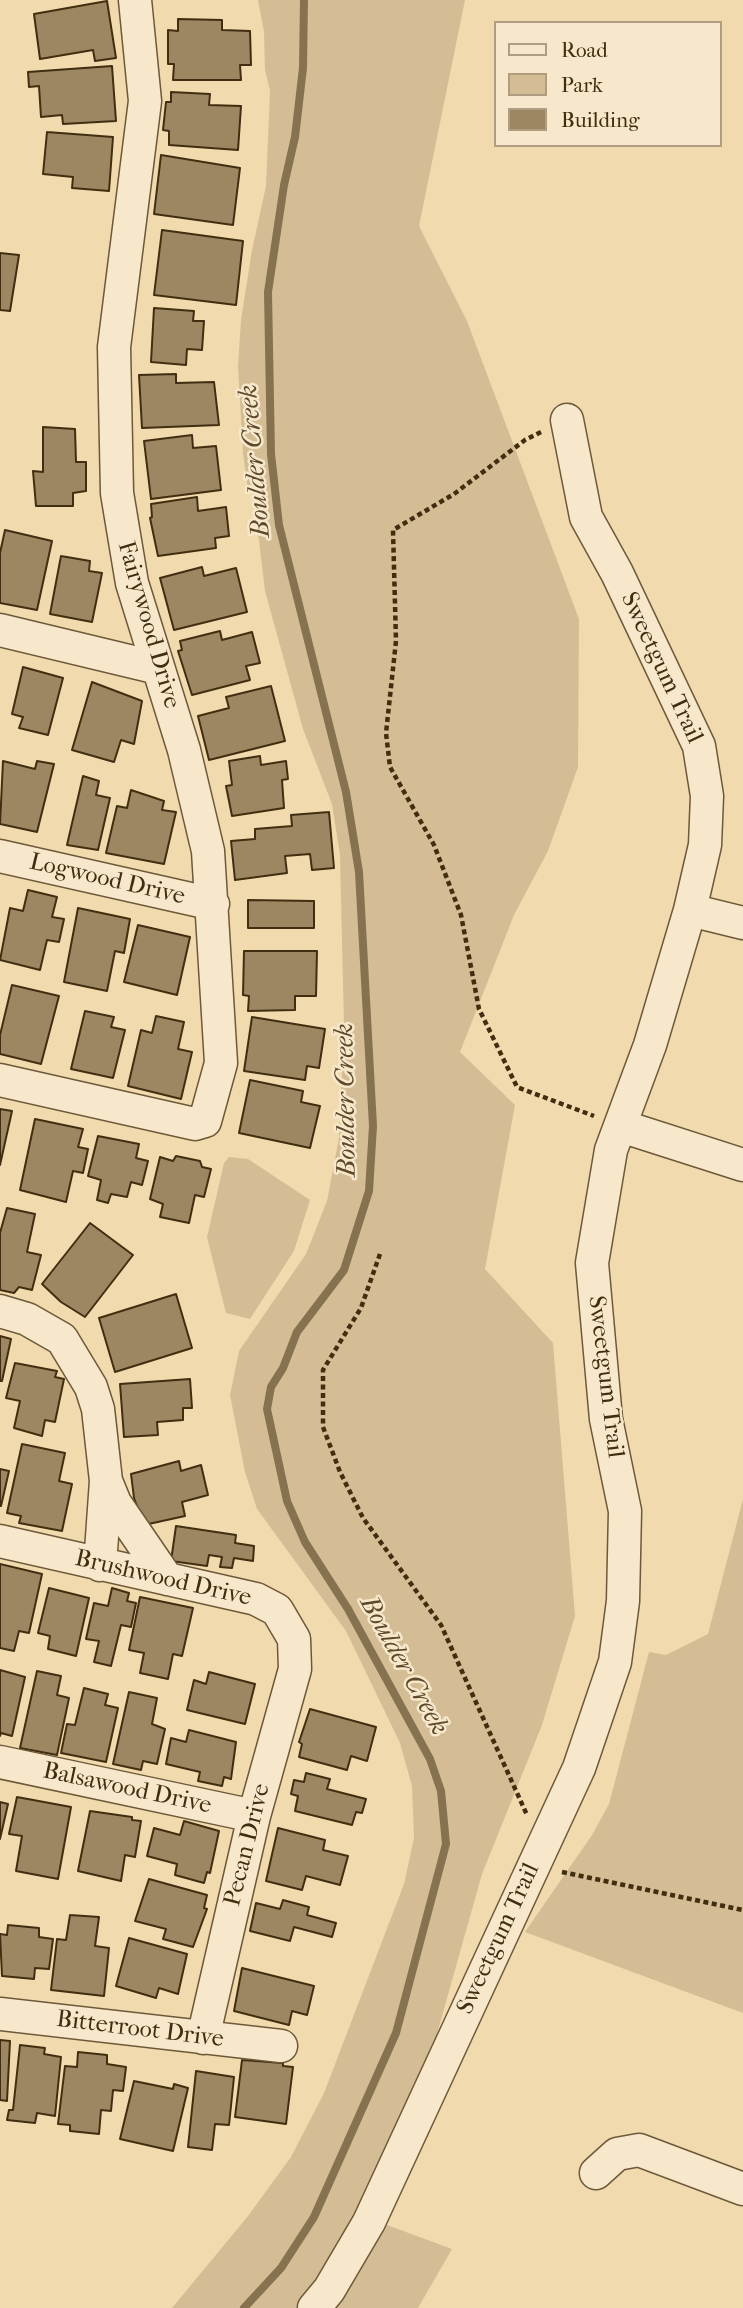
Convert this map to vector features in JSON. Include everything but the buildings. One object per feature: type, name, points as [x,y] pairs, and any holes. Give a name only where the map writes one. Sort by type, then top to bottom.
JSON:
[{"type":"street","name":"Fairywood Drive","points":[[0,1080],[183,1123],[205,1121],[221,1063],[208,851],[196,794],[145,632],[124,546],[113,419],[118,300],[145,100],[135,0]]},
{"type":"street","name":"Sweetgum Trail","points":[[314,2308],[329,2290],[369,2222],[579,1768],[615,1662],[623,1601],[625,1511],[606,1419],[592,1264],[611,1150],[650,1045],[690,910],[705,845],[707,796],[699,746],[617,573],[586,517],[567,420]]},
{"type":"street","points":[[0,630],[158,668]]},
{"type":"street","name":"Logwood Drive","points":[[0,856],[213,904]]},
{"type":"street","points":[[690,910],[743,923]]},
{"type":"street","points":[[621,1126],[743,1165]]},
{"type":"street","points":[[0,1311],[50,1330],[74,1354],[85,1373],[98,1409],[106,1481],[100,1565]]},
{"type":"street","points":[[106,1481],[115,1503],[167,1580]]},
{"type":"street","name":"Brushwood Drive","points":[[0,1541],[266,1603],[289,1626],[296,1653]]},
{"type":"street","name":"Pecan Drive","points":[[203,2038],[254,1816],[291,1684],[296,1653]]},
{"type":"street","name":"Balsawood Drive","points":[[0,1762],[254,1816]]},
{"type":"street","name":"Bitterroot Drive","points":[[0,2014],[281,2046]]},
{"type":"street","points":[[596,2173],[617,2154],[639,2150],[743,2189]]},
{"type":"path","points":[[567,420],[525,440],[454,494],[393,530],[396,640],[386,733],[390,767],[434,845],[461,915],[479,1009],[516,1087],[621,1126]]},
{"type":"path","points":[[380,1254],[361,1308],[323,1370],[323,1427],[340,1472],[363,1518],[442,1625],[538,1857],[743,1910]]},
{"type":"green space","points":[[258,0],[465,0],[419,226],[467,321],[579,619],[578,767],[548,851],[514,915],[460,1052],[515,1105],[485,1269],[553,1343],[575,1616],[542,1725],[482,1874],[437,2034],[357,2221],[322,2280],[298,2308],[172,2308],[248,2216],[291,2157],[324,2093],[404,1884],[414,1838],[412,1786],[400,1743],[346,1631],[257,1509],[245,1472],[230,1395],[239,1351],[306,1254],[327,1201],[339,1138],[344,1027],[340,855],[332,804],[303,729],[265,591],[253,491],[248,490],[243,453],[238,367],[241,320],[266,186],[270,91],[265,70],[264,32]]},
{"type":"green space","points":[[229,1157],[248,1159],[310,1200],[294,1251],[250,1319],[226,1313],[207,1237],[224,1163]]},
{"type":"green space","points":[[743,1499],[743,2013],[525,1932],[592,1835],[609,1804],[649,1652],[666,1655],[708,1634]]},
{"type":"green space","points":[[379,2222],[452,2249],[418,2308],[328,2308]]},
{"type":"waterway","name":"Boulder Creek","points":[[244,2308],[281,2268],[314,2217],[396,2033],[446,1844],[441,1791],[430,1759],[348,1609],[305,1542],[287,1501],[267,1409],[271,1387],[283,1368],[297,1332],[344,1270],[369,1191],[373,1126],[359,872],[346,792],[279,525],[271,454],[268,292],[284,185],[295,137],[303,68],[304,0]]}]
